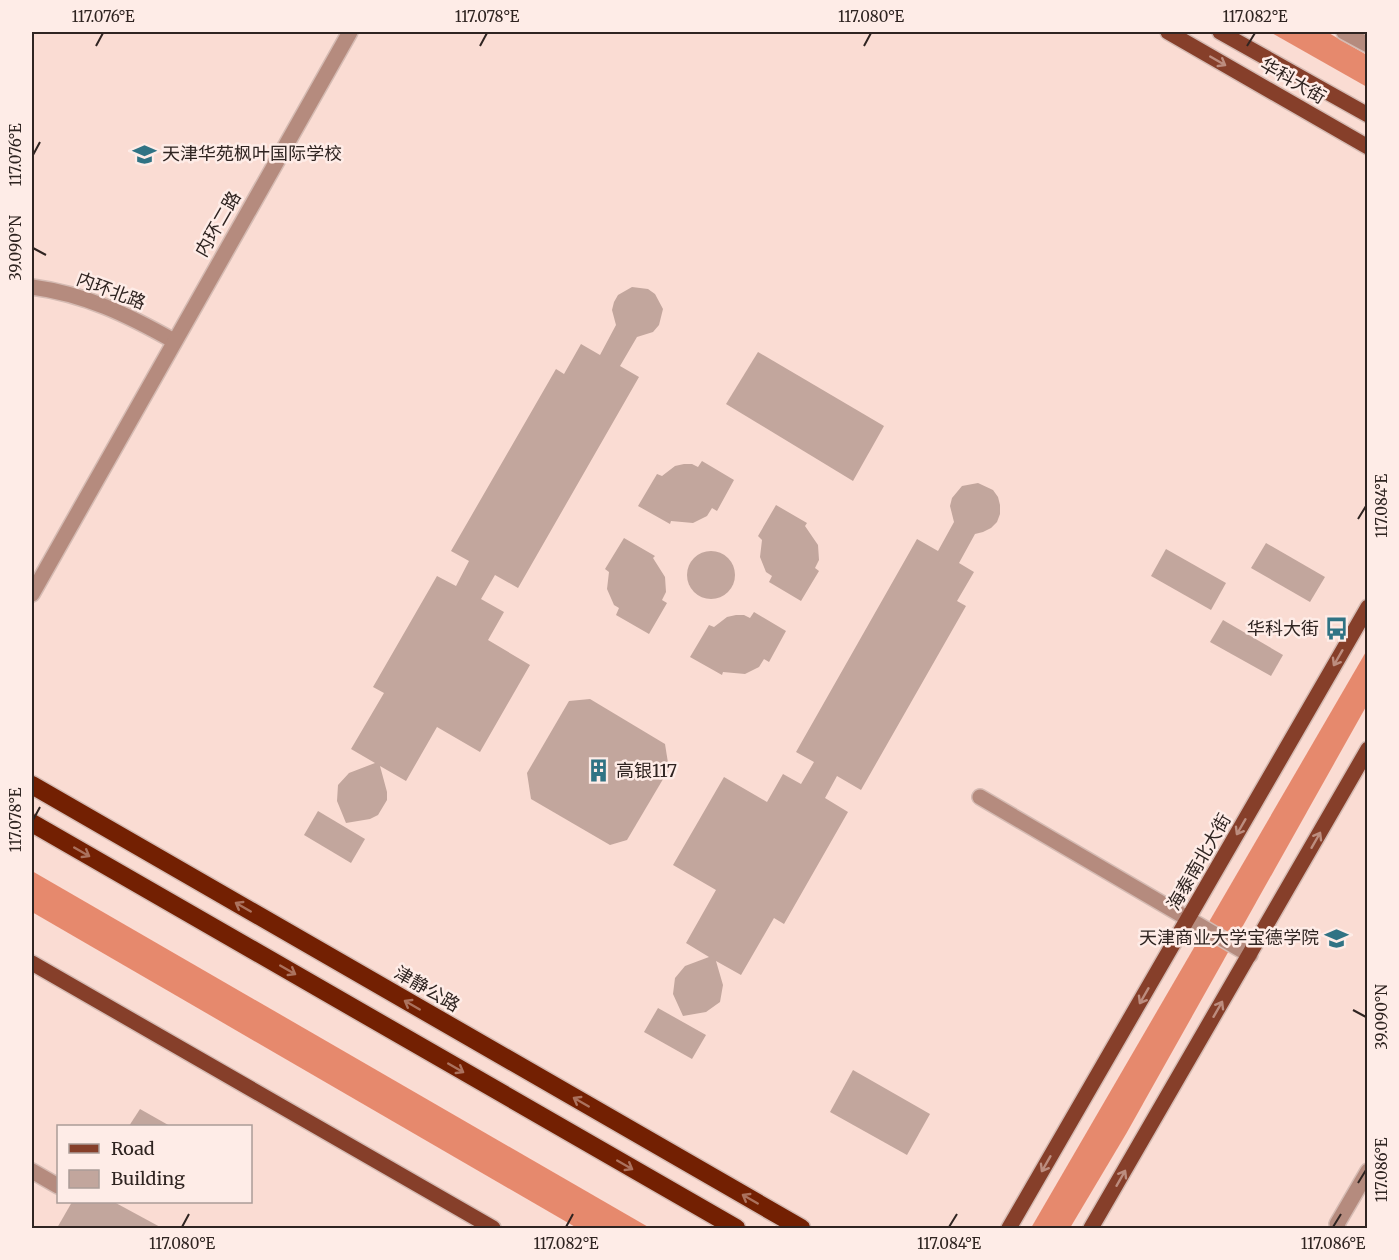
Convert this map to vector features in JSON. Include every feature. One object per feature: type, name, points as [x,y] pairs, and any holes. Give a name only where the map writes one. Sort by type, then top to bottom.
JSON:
[{"type":"highway","name":"津静公路","points":[[32,785],[801,1228]]},
{"type":"highway","points":[[32,823],[736,1228]]},
{"type":"main road","name":"华科大街","points":[[1168,32],[1368,147]]},
{"type":"main road","name":"华科大街","points":[[1220,32],[1368,115]]},
{"type":"main road","name":"海泰南北大街","points":[[1009,1228],[1193,923],[1368,607]]},
{"type":"main road","points":[[1091,1228],[1245,952],[1368,749]]},
{"type":"main road","points":[[32,963],[493,1228]]},
{"type":"street","name":"内环二路","points":[[32,594],[350,32]]},
{"type":"street","points":[[1344,32],[1368,45]]},
{"type":"street","name":"内环北路","points":[[32,287],[69,295],[127,315],[174,341]]},
{"type":"street","points":[[980,797],[1245,952]]},
{"type":"street","points":[[32,1170],[57,1185]]},
{"type":"street","points":[[1338,1228],[1337,1224],[1368,1171]]},
{"type":"shaded area","points":[[1270,32],[1327,32],[1367,55],[1367,87]]},
{"type":"shaded area","points":[[1367,650],[1367,705],[1126,1134],[1070,1228],[1031,1228]]},
{"type":"shaded area","points":[[32,871],[650,1228],[577,1228],[32,912]]},
{"type":"building","points":[[632,287],[648,289],[655,294],[663,309],[659,325],[653,332],[637,337],[620,366],[639,377],[518,588],[495,575],[481,599],[504,612],[488,640],[530,665],[480,752],[437,727],[406,781],[380,766],[387,800],[378,815],[370,819],[346,823],[337,801],[338,785],[349,773],[375,763],[351,749],[384,693],[373,687],[437,576],[456,586],[469,561],[451,551],[556,369],[564,374],[581,344],[600,355],[616,325],[612,310],[614,302],[618,295]]},
{"type":"building","points":[[758,352],[884,426],[853,481],[726,404]]},
{"type":"building","points":[[702,461],[734,480],[717,511],[712,508],[707,516],[693,523],[671,521],[670,524],[638,506],[657,474],[662,476],[675,466],[684,464],[698,467]]},
{"type":"building","points":[[978,483],[993,490],[998,497],[1000,514],[997,522],[991,528],[975,534],[959,563],[974,572],[957,601],[966,606],[861,790],[837,776],[825,798],[848,812],[784,924],[774,918],[741,975],[716,961],[723,985],[720,1002],[706,1012],[683,1016],[673,994],[675,978],[685,966],[709,957],[686,943],[716,890],[673,865],[724,777],[767,802],[783,774],[801,784],[814,762],[796,752],[917,539],[938,551],[954,522],[950,506],[952,498],[962,486]]},
{"type":"building","points":[[776,505],[807,523],[805,526],[818,545],[819,560],[815,568],[819,571],[801,601],[769,582],[772,576],[766,572],[760,557],[762,540],[758,536]]},
{"type":"building","points":[[624,538],[655,556],[653,558],[665,577],[666,592],[662,600],[667,603],[649,634],[616,615],[619,608],[614,605],[607,589],[609,572],[605,569]]},
{"type":"building","points":[[1266,543],[1325,577],[1310,602],[1251,568]]},
{"type":"building","points":[[1166,549],[1226,583],[1211,610],[1151,576]]},
{"type":"building","points":[[711,551],[728,558],[735,575],[728,592],[711,599],[694,592],[687,575],[694,558]]},
{"type":"building","points":[[754,612],[786,631],[769,662],[764,659],[759,667],[745,674],[723,672],[722,675],[690,657],[709,625],[714,627],[727,617],[736,615],[750,618]]},
{"type":"building","points":[[1223,620],[1283,655],[1271,676],[1210,642]]},
{"type":"building","name":"高银117","points":[[590,699],[665,744],[669,769],[627,840],[610,845],[531,799],[527,773],[569,701]]},
{"type":"building","points":[[318,811],[365,839],[351,863],[304,835]]},
{"type":"building","points":[[658,1008],[706,1035],[692,1059],[644,1032]]},
{"type":"building","points":[[853,1070],[930,1114],[907,1155],[830,1112]]},
{"type":"building","points":[[140,1109],[168,1125],[130,1125]]},
{"type":"building","points":[[71,1203],[116,1203],[162,1228],[57,1228]]},
{"type":"place","name":"天津华苑枫叶国际学校","points":[[144,154]]},
{"type":"place","name":"华科大街","points":[[1337,629]]},
{"type":"place","name":"高银117","points":[[598,771]]},
{"type":"place","name":"天津商业大学宝德学院","points":[[1337,938]]}]
